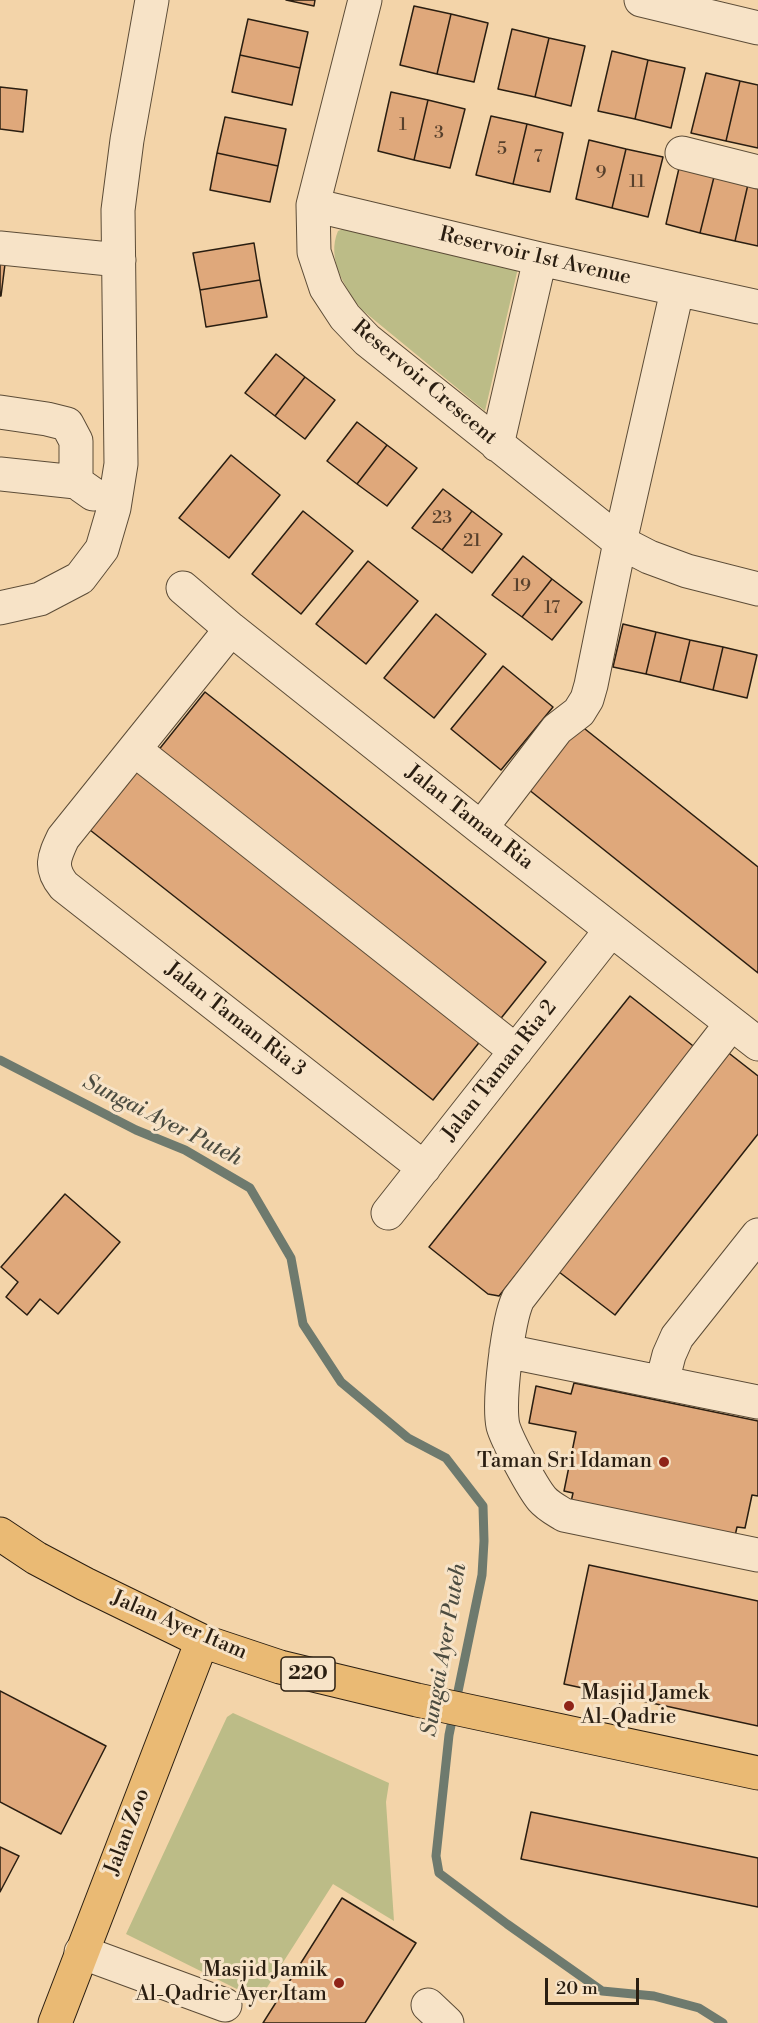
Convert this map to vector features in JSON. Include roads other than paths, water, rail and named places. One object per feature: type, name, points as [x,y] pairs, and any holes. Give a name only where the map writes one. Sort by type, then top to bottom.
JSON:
[{"type":"main road","name":"Jalan Ayer Itam","points":[[0,1534],[36,1558],[85,1584],[202,1641],[280,1667],[417,1700],[758,1773]]},
{"type":"main road","name":"Jalan Zoo","points":[[55,2023],[202,1641]]},
{"type":"street","points":[[0,608],[40,599],[80,578],[102,549],[114,508],[121,464],[118,210],[152,0]]},
{"type":"street","name":"Reservoir Crescent","points":[[365,0],[313,205],[314,252],[326,288],[345,317],[367,340],[620,542],[649,557],[687,571],[758,589]]},
{"type":"street","points":[[641,0],[758,28]]},
{"type":"street","points":[[682,153],[758,172]]},
{"type":"street","name":"Reservoir 1st Avenue","points":[[313,205],[758,308]]},
{"type":"street","points":[[0,248],[119,260]]},
{"type":"street","points":[[497,445],[540,259]]},
{"type":"street","points":[[481,828],[557,729],[579,712],[587,699],[677,291]]},
{"type":"street","points":[[0,412],[67,424],[76,441],[76,482]]},
{"type":"street","points":[[0,474],[76,482],[114,508]]},
{"type":"street","name":"Jalan Taman Ria","points":[[183,588],[231,629],[481,828],[758,1044]]},
{"type":"street","points":[[231,629],[135,750],[516,1051]]},
{"type":"street","name":"Jalan Taman Ria 3","points":[[135,750],[63,838],[56,852],[54,867],[57,878],[64,886],[424,1168]]},
{"type":"street","name":"Jalan Taman Ria 2","points":[[388,1213],[611,930]]},
{"type":"street","points":[[731,1024],[518,1299],[511,1320],[506,1351],[502,1409],[504,1429],[536,1489],[551,1508],[564,1515],[758,1556]]},
{"type":"street","points":[[662,1383],[674,1343],[758,1235]]},
{"type":"street","points":[[506,1351],[758,1402]]},
{"type":"street","points":[[81,1952],[225,2005]]},
{"type":"waterway","name":"Sungai Ayer Puteh","points":[[0,1060],[136,1130],[185,1150],[250,1188],[291,1258],[303,1324],[341,1382],[408,1438],[446,1458],[483,1506],[482,1575],[449,1735],[436,1856],[439,1873],[602,1991],[654,1996],[699,2008],[723,2023]]},
{"type":"place","name":"Taman Sri Idaman","points":[[664,1462]]},
{"type":"place","name":"Masjid Jamek Al-Qadrie","points":[[569,1706]]},
{"type":"place","name":"Masjid Jamik Al-Qadrie Ayer Itam","points":[[339,1983]]}]
